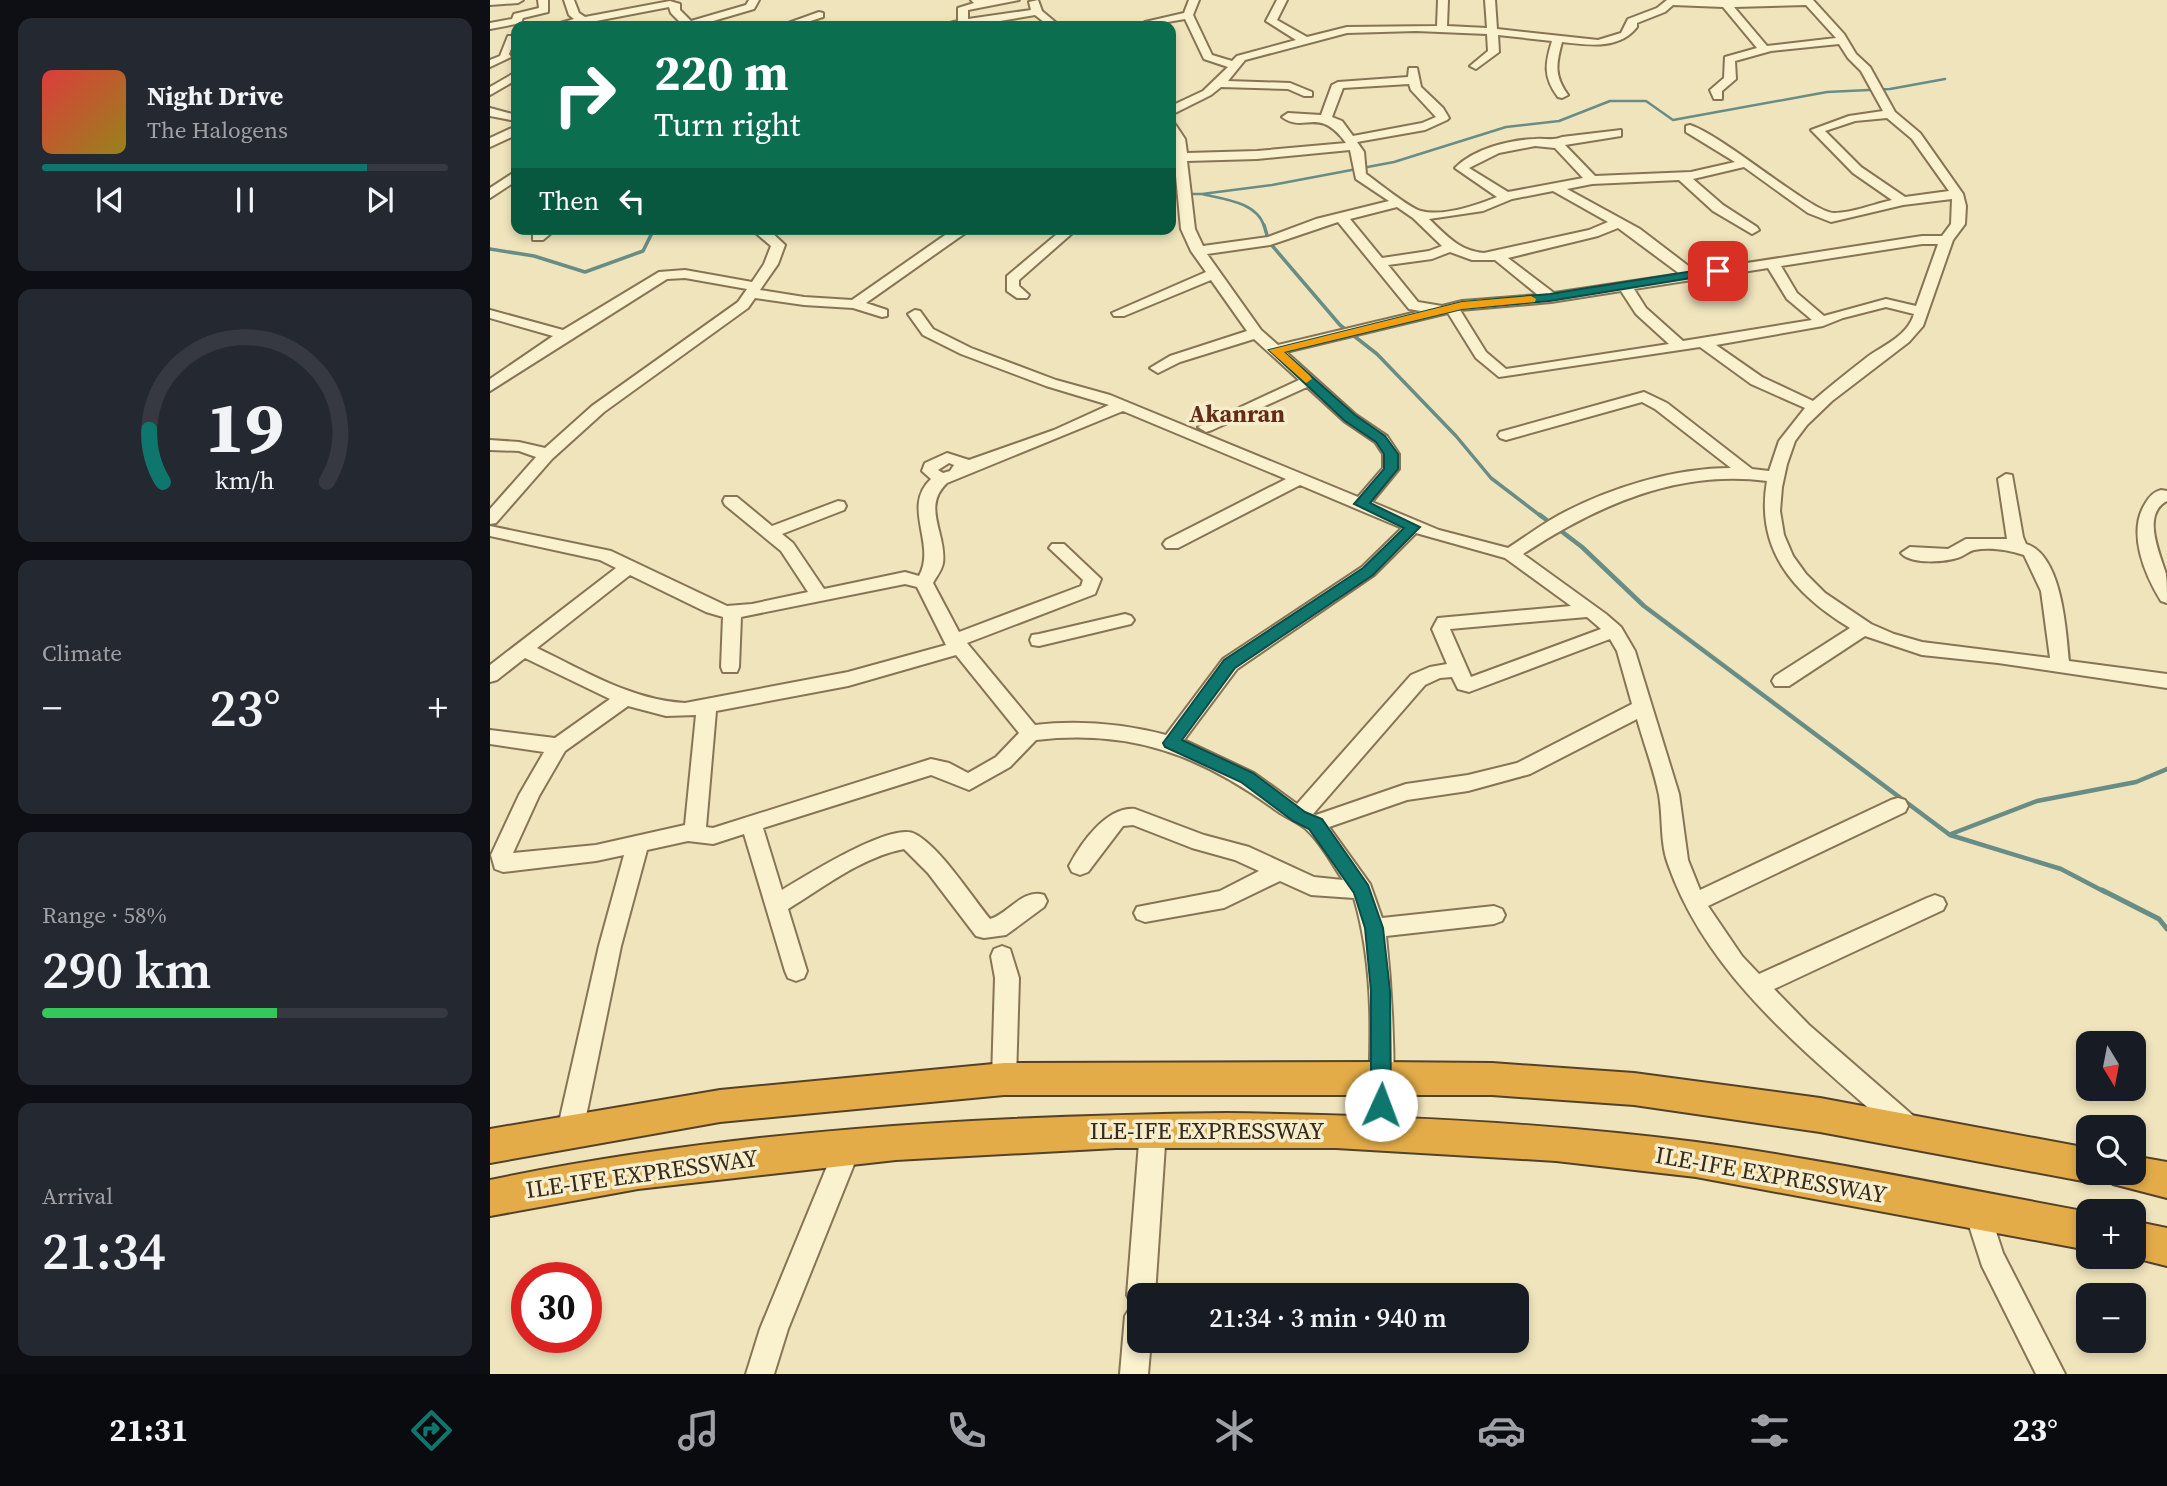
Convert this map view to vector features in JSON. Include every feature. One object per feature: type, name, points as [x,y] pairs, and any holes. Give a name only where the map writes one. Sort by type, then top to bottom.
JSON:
[{"type":"highway","points":[[490,1146],[720,1106],[1004,1079],[1492,1079],[1634,1089],[1733,1102],[2076,1163]]},
{"type":"highway","name":"ILE-IFE EXPRESSWAY","points":[[490,1198],[616,1176],[848,1147],[970,1137],[1255,1129],[1380,1132],[1519,1141],[1671,1156],[1831,1182],[2076,1229]]},
{"type":"highway","points":[[2146,1176],[2167,1180]]},
{"type":"highway","points":[[2146,1243],[2167,1247]]},
{"type":"street","points":[[490,2],[518,0]]},
{"type":"street","points":[[517,21],[518,16],[544,10],[543,0]]},
{"type":"street","points":[[569,0],[574,15],[582,20]]},
{"type":"street","points":[[706,21],[750,7],[754,0]]},
{"type":"street","points":[[964,21],[963,8],[981,1],[1014,0]]},
{"type":"street","points":[[1033,0],[1037,12],[1049,21]]},
{"type":"street","points":[[1194,0],[1188,15],[1208,57],[1232,65]]},
{"type":"street","points":[[1282,0],[1271,21],[1307,42]]},
{"type":"street","points":[[1442,29],[1443,0]]},
{"type":"street","points":[[1476,66],[1494,52],[1490,0]]},
{"type":"street","points":[[1656,0],[1727,5],[1808,1],[1842,40],[1852,56],[1866,69],[1890,114],[1916,136],[1957,194],[1960,206],[1958,224],[1946,240],[1921,321],[1903,341],[1873,360],[1816,407],[1798,424],[1782,452],[1775,477],[1771,530],[1786,563],[1814,593],[1864,628],[1908,646],[2006,657],[2167,681]]},
{"type":"street","points":[[1176,106],[1208,93],[1241,58],[1347,30],[1491,31],[1558,39],[1611,41],[1625,35],[1632,27],[1632,21],[1661,10],[1674,1]]},
{"type":"street","points":[[578,21],[671,2],[676,6],[675,11],[685,21]]},
{"type":"street","points":[[1727,5],[1765,50]]},
{"type":"street","points":[[986,21],[1037,12]]},
{"type":"street","points":[[800,21],[819,15]]},
{"type":"street","points":[[1155,21],[1188,15]]},
{"type":"street","points":[[490,33],[511,33]]},
{"type":"street","points":[[1558,39],[1550,81],[1562,95]]},
{"type":"street","points":[[1718,97],[1716,90],[1730,79],[1727,60],[1765,50],[1842,40]]},
{"type":"street","points":[[490,64],[510,54]]},
{"type":"street","points":[[1181,157],[1257,155],[1353,143],[1425,126],[1443,118],[1439,110],[1415,88],[1413,75],[1338,85],[1326,119]]},
{"type":"street","points":[[490,92],[511,81]]},
{"type":"street","points":[[1218,84],[1290,86],[1308,94]]},
{"type":"street","points":[[490,112],[511,117]]},
{"type":"street","points":[[1890,114],[1853,118],[1817,130],[1857,170],[1903,201]]},
{"type":"street","points":[[1288,117],[1326,119],[1338,124],[1353,143],[1360,176],[1418,215],[1451,247],[1467,257],[1478,259],[1498,256],[1593,233],[1619,223]]},
{"type":"street","points":[[1689,129],[1746,163],[1814,211],[1831,218],[1903,201],[1957,194]]},
{"type":"street","points":[[491,144],[511,133]]},
{"type":"street","points":[[1559,145],[1562,141],[1617,133]]},
{"type":"street","points":[[1176,134],[1181,157],[1181,199],[1188,229],[1198,251],[1256,333],[1350,418],[1381,439],[1391,454],[1391,469],[1361,504]]},
{"type":"street","points":[[1506,197],[1461,168],[1493,151],[1534,143],[1559,145],[1592,180]]},
{"type":"street","points":[[1418,215],[1443,215],[1483,207],[1506,197],[1592,180],[1682,176],[1746,163]]},
{"type":"street","points":[[1682,176],[1718,208],[1741,220],[1752,230]]},
{"type":"street","points":[[490,194],[511,179]]},
{"type":"street","points":[[1555,187],[1635,232],[1691,275]]},
{"type":"street","points":[[1198,251],[1270,241],[1321,222],[1400,202]]},
{"type":"street","points":[[1342,218],[1414,306],[1452,308]]},
{"type":"street","points":[[768,235],[778,245],[771,264],[729,316],[598,409],[546,456],[492,531],[606,555],[692,600],[732,612],[905,578],[924,583]]},
{"type":"street","points":[[855,304],[952,235]]},
{"type":"street","points":[[1022,295],[1012,288],[1012,279],[1064,235]]},
{"type":"street","points":[[1275,350],[1452,308],[1550,298],[1922,240],[1946,240]]},
{"type":"street","points":[[1379,262],[1432,255],[1451,247]]},
{"type":"street","points":[[1498,256],[1550,298]]},
{"type":"street","points":[[1772,263],[1791,296],[1823,322]]},
{"type":"street","points":[[1119,313],[1215,273]]},
{"type":"street","points":[[490,386],[565,335],[664,275],[685,274],[804,301],[855,304],[882,313]]},
{"type":"street","points":[[1625,286],[1641,311],[1680,346]]},
{"type":"street","points":[[1452,308],[1482,355],[1497,371],[1504,374],[1823,322],[1838,315],[1886,303],[1922,312]]},
{"type":"street","points":[[490,314],[565,335]]},
{"type":"street","points":[[915,314],[928,332],[966,351],[1121,406],[1413,527],[1511,554],[1591,611],[1614,631],[1626,651],[1669,794],[1677,860],[1695,902],[1734,962],[1756,986],[1801,1032],[1914,1132]]},
{"type":"street","points":[[1158,368],[1175,359],[1256,333]]},
{"type":"street","points":[[1703,342],[1724,360],[1772,391],[1816,407]]},
{"type":"street","points":[[1206,427],[1308,381]]},
{"type":"street","points":[[1506,435],[1644,397],[1661,405],[1746,472]]},
{"type":"street","points":[[1030,733],[956,644],[933,607],[924,583],[934,564],[926,502],[931,486],[942,478],[930,471],[931,466],[938,461],[956,459],[962,462],[963,468],[1060,433],[1121,406]]},
{"type":"street","points":[[490,444],[526,447],[546,456]]},
{"type":"street","points":[[1511,554],[1573,514],[1641,489],[1689,477],[1746,472],[1775,477]]},
{"type":"street","points":[[1172,544],[1300,478]]},
{"type":"street","points":[[2006,479],[2014,537],[2019,547]]},
{"type":"street","points":[[2167,496],[2161,495],[2153,502],[2145,529],[2161,566],[2161,587],[2167,597]]},
{"type":"street","points":[[731,501],[786,547],[820,596]]},
{"type":"street","points":[[770,533],[838,506]]},
{"type":"street","points":[[1171,743],[1230,664],[1368,571],[1413,527]]},
{"type":"street","points":[[1910,553],[1953,554],[1966,545],[1981,544],[2019,547],[2031,551],[2036,557],[2057,618],[2060,667]]},
{"type":"street","points":[[525,650],[627,697],[670,710],[707,706],[848,679],[956,644],[1024,614],[1089,590],[1093,579],[1058,548]]},
{"type":"street","points":[[490,675],[628,567]]},
{"type":"street","points":[[1591,611],[1445,622],[1441,629],[1465,684],[1476,684],[1614,631]]},
{"type":"street","points":[[730,667],[732,612]]},
{"type":"street","points":[[1024,614],[1043,646],[1125,620]]},
{"type":"street","points":[[1782,681],[1864,628]]},
{"type":"street","points":[[1307,820],[1418,680],[1437,672],[1460,670]]},
{"type":"street","points":[[627,697],[558,746],[529,795],[502,855],[503,863],[572,857],[637,846],[695,832],[713,836],[931,766],[947,768],[958,779],[969,782],[1003,762],[1030,733],[1067,729],[1135,734],[1171,743],[1247,778],[1307,820],[1362,890],[1374,928],[1380,991],[1380,1132]]},
{"type":"street","points":[[695,832],[707,706]]},
{"type":"street","points":[[1307,820],[1406,792],[1468,783],[1523,769],[1643,707]]},
{"type":"street","points":[[490,737],[558,746]]},
{"type":"street","points":[[1695,902],[1898,806]]},
{"type":"street","points":[[1080,866],[1116,820],[1124,816],[1135,817],[1200,842],[1241,853],[1311,886],[1362,890]]},
{"type":"street","points":[[751,823],[796,971]]},
{"type":"street","points":[[776,905],[855,860],[894,842],[908,841],[936,867],[984,929],[998,928],[1036,901]]},
{"type":"street","points":[[570,1131],[610,946],[637,846]]},
{"type":"street","points":[[1145,913],[1235,896],[1280,871]]},
{"type":"street","points":[[1756,986],[1936,904]]},
{"type":"street","points":[[1374,928],[1494,915]]},
{"type":"street","points":[[1002,957],[1007,978],[1004,1079]]},
{"type":"street","points":[[1142,1283],[1153,1130]]},
{"type":"street","points":[[760,1374],[774,1329],[848,1147]]},
{"type":"street","points":[[1977,1210],[1991,1257],[2051,1374]]},
{"type":"street","points":[[1134,1374],[1136,1353]]},
{"type":"waterway","points":[[1202,194],[1272,185],[1394,162],[1506,127],[1559,121],[1610,101],[1646,101],[1673,120],[1827,92],[1890,89],[1945,79]]},
{"type":"waterway","points":[[1176,194],[1202,194]]},
{"type":"waterway","points":[[1202,194],[1247,207],[1260,218],[1264,226]]},
{"type":"waterway","points":[[1264,225],[1269,242],[1340,325],[1377,354],[1456,436],[1491,478],[1542,517]]},
{"type":"waterway","points":[[490,249],[534,256],[585,272],[643,251],[651,235]]},
{"type":"waterway","points":[[1540,515],[1582,547],[1644,606],[1950,835],[2061,869],[2105,892]]},
{"type":"waterway","points":[[1951,834],[2037,801],[2136,782],[2167,769]]},
{"type":"waterway","points":[[2102,890],[2159,919],[2167,929]]},
{"type":"slow traffic","points":[[1306,379],[1275,350],[1462,305],[1531,299]]},
{"type":"district","name":"Akanran","points":[[1237,414]]},
{"type":"route","points":[[1381,1105],[1380,991],[1374,928],[1362,890],[1315,824],[1299,816],[1247,778],[1171,743],[1230,664],[1368,571],[1413,527],[1361,504],[1391,469],[1391,454],[1381,439],[1350,418],[1275,350],[1462,305],[1550,298],[1718,271]]}]
